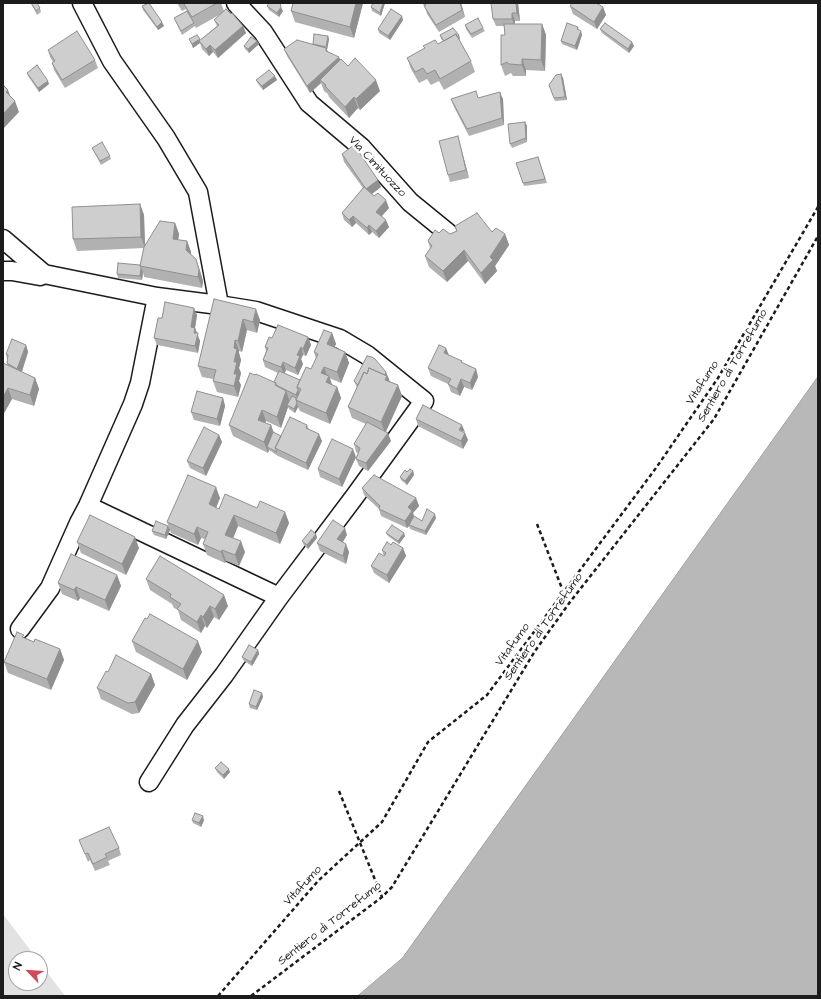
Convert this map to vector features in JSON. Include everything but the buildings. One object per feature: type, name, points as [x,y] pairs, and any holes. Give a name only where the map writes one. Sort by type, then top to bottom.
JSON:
[{"type":"street","points":[[82,3],[112,61],[166,138],[198,192],[219,305]]},
{"type":"street","name":"Via Cimituozzo","points":[[236,3],[263,32],[309,103],[361,147],[410,202],[448,233]]},
{"type":"street","points":[[3,239],[44,274],[157,298],[256,311],[340,339],[367,354],[424,401],[185,725],[149,782]]},
{"type":"street","points":[[3,271],[12,271],[40,276],[44,274]]},
{"type":"street","points":[[20,629],[50,588],[78,523],[88,506],[133,404],[140,383],[157,298]]},
{"type":"street","points":[[88,506],[279,597]]},
{"type":"path","name":"Vitafumo","points":[[218,996],[318,881],[382,822],[428,742],[487,694],[656,468],[718,378],[818,207]]},
{"type":"path","name":"Sentiero di Torrefumo","points":[[251,996],[382,897],[392,887],[535,652],[570,602],[714,419],[818,236]]},
{"type":"path","points":[[537,524],[563,591]]},
{"type":"path","points":[[339,791],[382,897]]},
{"type":"shaded area","points":[[818,376],[818,996],[357,996],[402,958]]},
{"type":"shaded area","points":[[3,914],[31,951],[8,951],[8,991],[48,991],[48,974],[65,996],[3,996]]},
{"type":"pier","points":[[818,374],[402,958],[357,996],[355,996],[401,957]]}]
